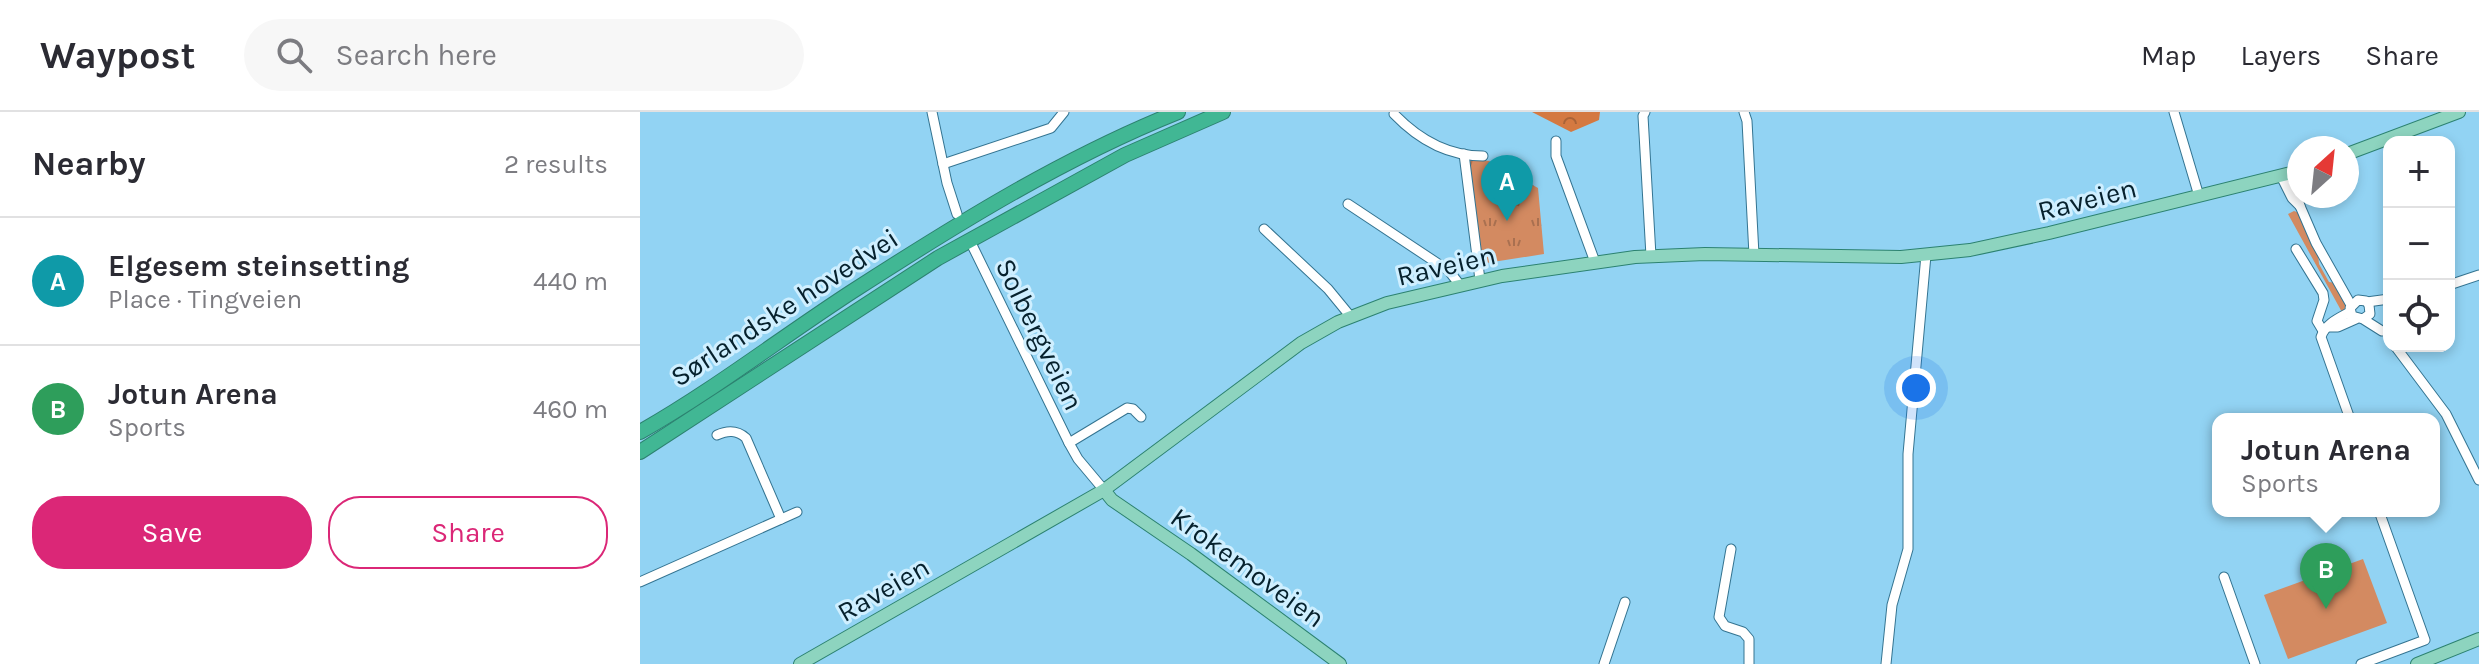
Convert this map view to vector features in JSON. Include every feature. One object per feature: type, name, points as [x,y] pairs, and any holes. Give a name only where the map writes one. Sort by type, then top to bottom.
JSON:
[{"type":"highway","name":"Sørlandske hovedvei","points":[[640,432],[957,220],[1090,152],[1178,112]]},
{"type":"highway","name":"Sørlandske hovedvei","points":[[640,452],[938,258],[1125,155],[1223,112]]},
{"type":"main road","points":[[2359,150],[2459,112]]},
{"type":"main road","name":"Raveien","points":[[800,664],[1104,490],[1286,353],[1351,317],[1387,303],[1480,280],[1651,256],[1926,255],[2022,240],[2287,174]]},
{"type":"main road","name":"Krokemoveien","points":[[1104,490],[1111,491],[1128,508],[1340,664]]},
{"type":"main road","points":[[2417,664],[2479,639]]},
{"type":"street","points":[[932,112],[957,220]]},
{"type":"street","points":[[943,164],[1051,128],[1064,112]]},
{"type":"street","points":[[1645,112],[1651,256]]},
{"type":"street","points":[[1744,112],[1754,255]]},
{"type":"street","points":[[2174,112],[2199,196]]},
{"type":"street","points":[[1394,114],[1429,143],[1464,154],[1483,156]]},
{"type":"street","points":[[1556,141],[1556,156],[1595,262]]},
{"type":"street","points":[[1464,154],[1480,280]]},
{"type":"street","points":[[1348,204],[1449,271],[1460,285]]},
{"type":"street","points":[[2301,208],[2316,243],[2340,282],[2383,332]]},
{"type":"street","points":[[1264,229],[1328,289],[1351,317]]},
{"type":"street","name":"Solbergveien","points":[[972,245],[1069,443],[1104,490]]},
{"type":"street","points":[[2296,249],[2323,293],[2324,300],[2317,321],[2325,329]]},
{"type":"street","points":[[1886,664],[1892,605],[1908,549],[1908,454],[1926,255]]},
{"type":"street","points":[[2455,283],[2479,275]]},
{"type":"street","points":[[2325,329],[2338,327],[2361,310],[2383,302]]},
{"type":"street","points":[[2325,329],[2323,345],[2348,413]]},
{"type":"street","points":[[2400,352],[2441,406],[2479,480]]},
{"type":"street","name":"Solbergveien","points":[[1069,443],[1127,408],[1133,409],[1141,417]]},
{"type":"street","points":[[717,435],[730,431],[746,438],[781,519]]},
{"type":"street","points":[[640,582],[797,512]]},
{"type":"street","points":[[2361,664],[2425,640],[2381,517]]},
{"type":"street","points":[[1731,549],[1719,617],[1725,626],[1743,632],[1749,639],[1749,664]]},
{"type":"street","points":[[2224,577],[2255,664]]},
{"type":"street","points":[[1604,664],[1625,602]]},
{"type":"green space","points":[[1532,112],[1600,112],[1599,120],[1571,132]]},
{"type":"green space","points":[[1469,161],[1489,161],[1538,188],[1544,254],[1480,264]]},
{"type":"green space","points":[[2294,211],[2299,213],[2329,282],[2336,283],[2347,301],[2343,314],[2288,214]]},
{"type":"green space","points":[[2363,559],[2387,623],[2288,659],[2264,595]]},
{"type":"place","name":"Elgesem steinsetting","points":[[1507,221]]},
{"type":"place","name":"Jotun Arena","points":[[2326,609]]}]
